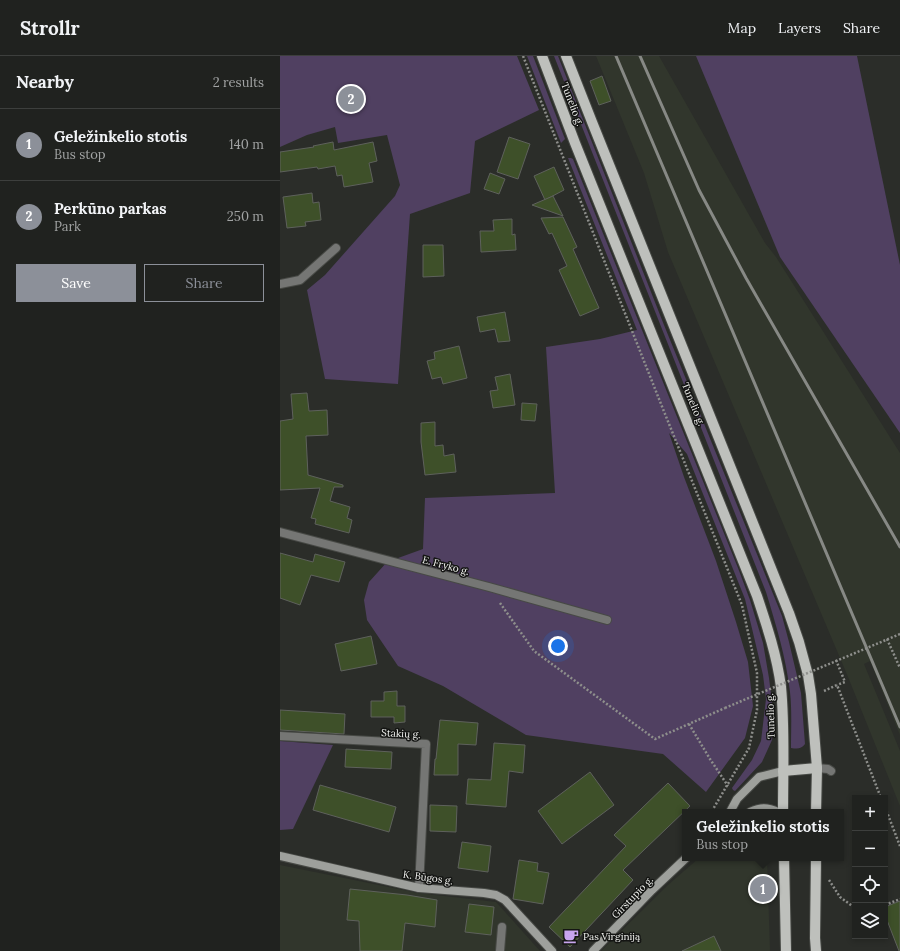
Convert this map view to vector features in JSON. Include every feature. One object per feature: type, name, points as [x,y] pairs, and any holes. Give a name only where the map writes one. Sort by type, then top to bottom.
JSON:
[{"type":"main road","name":"Tunelio g.","points":[[542,56],[575,143],[757,596],[773,646],[780,686],[782,718],[783,809]]},
{"type":"main road","name":"Tunelio g.","points":[[566,56],[779,587],[799,642],[808,675],[811,694],[816,768],[816,809]]},
{"type":"main road","points":[[783,771],[816,768]]},
{"type":"main road","points":[[784,861],[786,951]]},
{"type":"main road","points":[[816,861],[814,938],[816,951]]},
{"type":"street","points":[[280,284],[300,280],[336,248]]},
{"type":"street","name":"E. Fryko g.","points":[[280,532],[489,587],[607,620]]},
{"type":"street","name":"Stakių g.","points":[[280,736],[426,744],[419,888]]},
{"type":"street","points":[[816,768],[828,769],[831,771]]},
{"type":"street","points":[[732,809],[737,799],[759,777],[783,771]]},
{"type":"street","points":[[756,809],[772,809]]},
{"type":"street","name":"K. Būgos g.","points":[[280,856],[419,888],[496,895],[505,900],[552,951]]},
{"type":"street","name":"Girstupio g.","points":[[593,951],[652,890],[683,861]]},
{"type":"street","points":[[500,951],[502,927]]},
{"type":"path","points":[[522,56],[742,605],[757,673],[757,710],[749,748],[713,809]]},
{"type":"path","points":[[489,587],[534,651],[655,739],[836,660],[900,634]]},
{"type":"path","points":[[887,640],[900,668]]},
{"type":"path","points":[[811,694],[822,692],[845,682],[836,660]]},
{"type":"path","points":[[837,686],[880,795]]},
{"type":"path","points":[[689,724],[727,786]]},
{"type":"path","points":[[888,815],[900,846]]},
{"type":"path","points":[[828,879],[840,897],[852,906]]},
{"type":"path","points":[[888,904],[900,899]]},
{"type":"shaded area","points":[[280,56],[517,56],[539,110],[475,141],[470,193],[410,214],[398,384],[325,379],[307,290],[325,275],[395,196],[400,185],[387,135],[338,143],[335,127],[307,135],[280,147]]},
{"type":"shaded area","points":[[527,56],[533,56],[565,139],[561,143]]},
{"type":"shaded area","points":[[554,56],[558,56],[664,325],[782,616],[801,693],[805,744],[801,748],[791,748],[791,705],[786,666],[766,592]]},
{"type":"shaded area","points":[[596,56],[659,56],[765,243],[776,257],[900,453],[900,735],[870,661],[864,664],[900,751],[900,806],[846,672],[668,252],[644,173]]},
{"type":"shaded area","points":[[696,56],[857,56],[900,265],[900,433],[780,257]]},
{"type":"shaded area","points":[[568,158],[573,159],[738,568],[750,600],[763,643],[774,719],[772,740],[762,762],[735,791],[732,788],[752,760],[761,741],[766,699],[763,675],[745,599],[687,454],[669,433],[716,561],[736,622],[748,662],[753,706],[745,738],[706,792],[663,754],[526,735],[443,686],[398,666],[367,620],[364,600],[369,582],[387,562],[423,549],[425,498],[555,493],[546,347],[600,339],[637,330]]},
{"type":"shaded area","points":[[280,741],[333,745],[293,829],[280,830]]},
{"type":"shaded area","points":[[696,861],[767,861],[770,951],[601,951],[668,885]]},
{"type":"shaded area","points":[[280,865],[418,893],[496,902],[540,951],[280,951]]},
{"type":"building","points":[[602,76],[611,101],[599,105],[590,81]]},
{"type":"building","points":[[509,137],[530,144],[518,179],[497,172]]},
{"type":"building","points":[[333,142],[334,150],[373,142],[377,161],[369,163],[373,182],[344,187],[342,175],[337,176],[335,166],[280,172],[280,152],[314,147],[313,146]]},
{"type":"building","points":[[554,167],[564,190],[545,200],[534,176]]},
{"type":"building","points":[[490,173],[505,179],[499,194],[484,189]]},
{"type":"building","points":[[312,193],[313,203],[319,202],[321,220],[305,222],[306,226],[287,228],[283,197]]},
{"type":"building","points":[[553,196],[563,216],[532,205]]},
{"type":"building","points":[[563,217],[577,247],[573,249],[599,308],[580,316],[559,270],[567,266],[552,233],[549,234],[541,218]]},
{"type":"building","points":[[512,219],[512,235],[515,234],[516,250],[481,252],[480,231],[494,231],[493,220]]},
{"type":"building","points":[[423,245],[443,245],[444,276],[423,277]]},
{"type":"building","points":[[505,312],[510,341],[498,342],[495,329],[480,332],[477,317]]},
{"type":"building","points":[[459,346],[467,378],[443,384],[441,377],[432,379],[427,361],[435,359],[434,352]]},
{"type":"building","points":[[510,374],[515,405],[493,408],[490,391],[498,390],[495,377]]},
{"type":"building","points":[[307,393],[309,411],[327,410],[328,435],[306,436],[308,475],[343,485],[343,487],[334,487],[330,501],[350,507],[347,518],[352,520],[349,533],[315,524],[316,519],[311,518],[320,488],[280,490],[280,421],[293,419],[291,394]]},
{"type":"building","points":[[522,403],[537,404],[535,421],[521,420]]},
{"type":"building","points":[[435,422],[435,446],[443,445],[444,456],[454,454],[456,472],[425,475],[421,442],[421,423]]},
{"type":"building","points":[[280,553],[313,562],[315,554],[345,562],[339,582],[311,575],[300,605],[280,598]]},
{"type":"building","points":[[371,636],[377,664],[341,671],[335,644]]},
{"type":"building","points":[[397,691],[397,706],[405,706],[405,722],[394,723],[394,717],[371,717],[371,701],[384,701],[384,692]]},
{"type":"building","points":[[280,710],[345,714],[344,734],[280,730]]},
{"type":"building","points":[[440,720],[478,723],[476,745],[458,744],[458,775],[434,775]]},
{"type":"building","points":[[494,743],[525,745],[523,773],[509,771],[506,807],[466,804],[468,779],[491,780]]},
{"type":"building","points":[[346,749],[392,752],[391,769],[345,767]]},
{"type":"building","points":[[590,772],[614,805],[562,844],[538,811]]},
{"type":"building","points":[[668,783],[690,806],[687,809],[682,809],[682,814],[623,870],[633,880],[570,947],[549,927],[626,846],[614,835]]},
{"type":"building","points":[[320,785],[396,807],[389,832],[313,810]]},
{"type":"building","points":[[430,805],[457,806],[456,832],[430,831]]},
{"type":"building","points":[[462,842],[491,846],[488,872],[458,868]]},
{"type":"building","points":[[519,860],[538,863],[537,871],[549,873],[543,904],[513,899]]},
{"type":"building","points":[[350,889],[437,900],[435,927],[405,923],[402,951],[360,951],[359,921],[347,920]]},
{"type":"building","points":[[900,901],[900,951],[888,923],[888,906]]},
{"type":"building","points":[[469,904],[494,907],[491,935],[465,932]]},
{"type":"building","points":[[714,936],[721,951],[682,951]]},
{"type":"railway","points":[[616,56],[900,727]]},
{"type":"railway","points":[[640,56],[699,190],[746,278],[900,547]]},
{"type":"place","name":"Perkūno parkas","points":[[351,99]]},
{"type":"place","name":"Geležinkelio stotis","points":[[763,889]]},
{"type":"place","name":"Pas Virginiją","points":[[571,936]]}]
